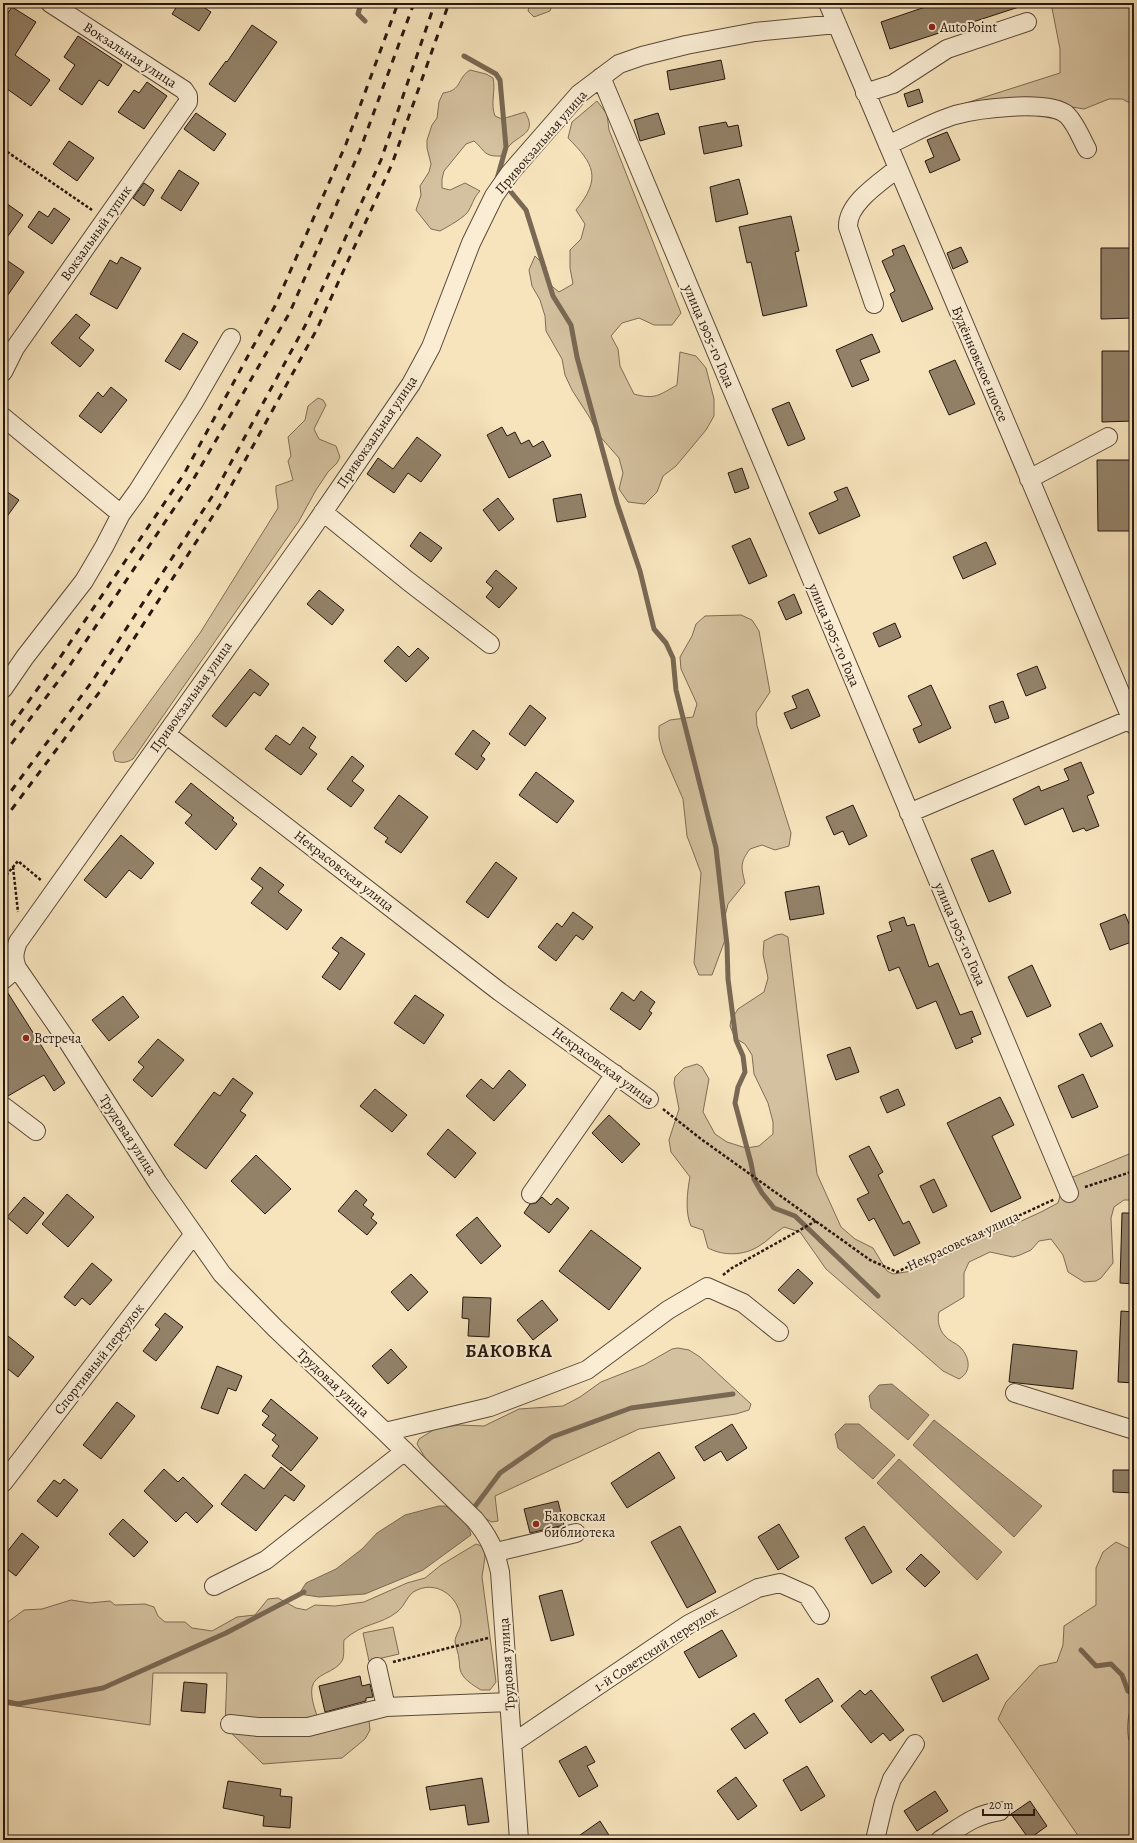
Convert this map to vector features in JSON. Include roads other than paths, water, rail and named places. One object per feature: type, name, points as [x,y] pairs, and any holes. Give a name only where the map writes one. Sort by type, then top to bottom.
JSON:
[{"type":"street","name":"Вокзальная улица","points":[[50,3],[184,90],[188,96]]},
{"type":"street","name":"Будённовское шоссе","points":[[828,3],[1133,722]]},
{"type":"street","points":[[866,93],[893,84],[947,49],[1027,22]]},
{"type":"street","name":"Привокзальная улица","points":[[17,968],[14,951],[22,937],[411,384],[428,353],[470,243],[494,196],[510,173],[579,94],[619,64],[686,45],[755,32],[837,24]]},
{"type":"street","name":"улица 1905-го Года","points":[[600,77],[1069,1193]]},
{"type":"street","name":"Вокзальный тупик","points":[[3,372],[15,348],[188,102],[188,96]]},
{"type":"street","points":[[888,145],[955,115],[1032,106],[1050,107],[1066,114],[1076,127],[1087,149]]},
{"type":"street","points":[[874,304],[848,227],[848,219],[852,210],[866,194],[898,168]]},
{"type":"street","points":[[3,689],[25,657],[84,581],[121,514],[137,492],[194,402],[230,338]]},
{"type":"street","points":[[3,417],[121,514]]},
{"type":"street","points":[[1029,479],[1108,437]]},
{"type":"street","points":[[322,512],[490,644]]},
{"type":"street","points":[[909,813],[1133,722]]},
{"type":"street","name":"Некрасовская улица","points":[[166,734],[500,992],[649,1099]]},
{"type":"street","points":[[3,980],[17,968]]},
{"type":"street","name":"Трудовая улица","points":[[17,968],[68,1042],[158,1183],[222,1274],[254,1307],[475,1520],[485,1532],[496,1552],[500,1572],[519,1840]]},
{"type":"street","points":[[531,1194],[615,1074]]},
{"type":"street","points":[[3,1106],[36,1131]]},
{"type":"street","name":"Спортивный переулок","points":[[3,1483],[194,1234]]},
{"type":"street","points":[[385,1432],[490,1407],[587,1370],[668,1310],[708,1287],[742,1303],[779,1332]]},
{"type":"street","points":[[1015,1392],[1134,1430]]},
{"type":"street","points":[[214,1586],[266,1560],[405,1452]]},
{"type":"street","points":[[496,1552],[576,1533]]},
{"type":"street","name":"1-й Советский переулок","points":[[513,1743],[689,1624],[758,1588],[780,1583],[807,1595],[820,1615]]},
{"type":"street","points":[[376,1667],[386,1707]]},
{"type":"street","points":[[230,1724],[258,1727],[308,1726],[386,1707],[510,1702]]},
{"type":"street","points":[[875,1840],[884,1802],[892,1779],[915,1744]]},
{"type":"street","points":[[940,1840],[974,1817],[985,1813],[1000,1811]]},
{"type":"waterway","points":[[361,3],[358,14],[365,21]]},
{"type":"waterway","points":[[464,56],[496,74],[500,80],[506,147],[497,179]]},
{"type":"waterway","points":[[511,192],[526,210],[553,296],[571,325],[577,357],[617,503],[640,571],[654,629],[666,643],[673,658],[676,690],[716,848],[727,945],[728,979],[736,1040],[743,1056],[745,1072],[738,1087],[735,1103],[754,1179],[762,1193],[774,1208],[795,1216],[878,1296]]},
{"type":"waterway","points":[[473,1509],[500,1473],[552,1437],[631,1408],[733,1394]]},
{"type":"waterway","points":[[3,1701],[18,1704],[103,1688],[226,1633],[304,1592]]},
{"type":"waterway","points":[[1081,1650],[1096,1666],[1111,1664],[1122,1675],[1128,1691],[1134,1694]]},
{"type":"railway","points":[[3,737],[59,659],[184,474],[275,306],[346,144],[398,3]]},
{"type":"railway","points":[[3,755],[68,668],[193,480],[290,312],[360,150],[414,3]]},
{"type":"railway","points":[[3,802],[91,683],[215,492],[306,324],[381,160],[435,3]]},
{"type":"railway","points":[[3,821],[101,690],[225,497],[317,329],[392,164],[449,3]]},
{"type":"place","name":"AutoPoint","points":[[932,27]]},
{"type":"place","name":"Встреча","points":[[26,1038]]},
{"type":"place","name":"Баковская библиотека","points":[[536,1524]]},
{"type":"district","name":"БАКОВКА","points":[[509,1351]]}]
